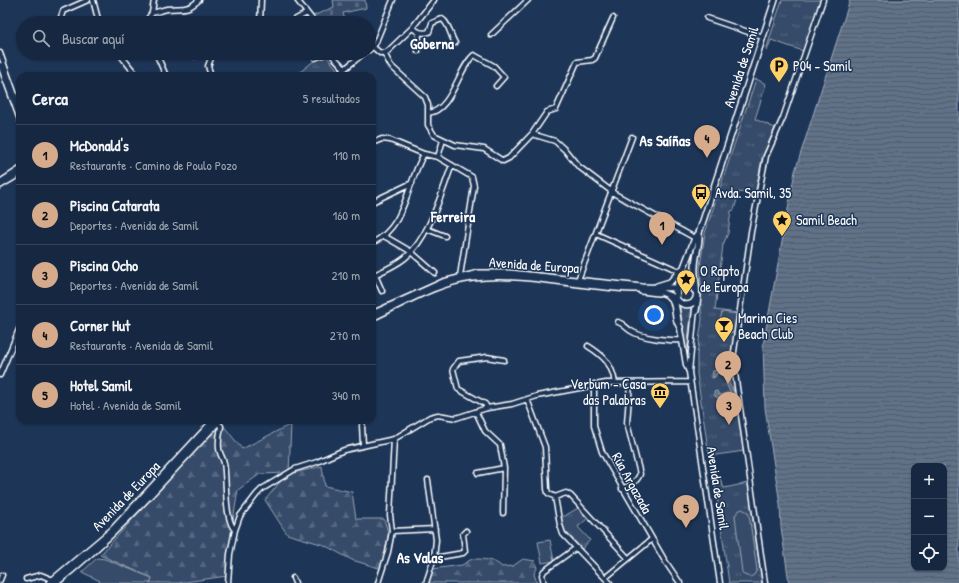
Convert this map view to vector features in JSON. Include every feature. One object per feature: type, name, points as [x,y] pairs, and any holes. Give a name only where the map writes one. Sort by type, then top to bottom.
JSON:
[{"type":"main road","name":"Avenida de Samil","points":[[695,291],[698,233],[775,0]]},
{"type":"main road","name":"Avenida de Samil","points":[[677,299],[678,288],[685,266],[694,238],[698,233]]},
{"type":"main road","name":"Avenida de Samil","points":[[696,261],[698,296],[696,311]]},
{"type":"main road","points":[[636,287],[662,285],[670,282],[685,266]]},
{"type":"main road","name":"Avenida de Europa","points":[[376,312],[442,282],[460,276],[492,273],[578,280],[636,287],[662,292],[677,299]]},
{"type":"main road","name":"Avenida de Europa","points":[[376,316],[441,286],[473,278],[511,277],[636,287],[678,288]]},
{"type":"main road","points":[[677,299],[688,305],[695,299],[695,291],[689,285],[678,288]]},
{"type":"main road","points":[[636,287],[659,293],[670,298],[675,306],[678,324],[680,327]]},
{"type":"main road","name":"Avenida de Europa","points":[[53,582],[100,547],[134,514],[214,424]]},
{"type":"street","points":[[61,16],[63,11],[88,0]]},
{"type":"street","points":[[93,0],[97,16]]},
{"type":"street","points":[[150,16],[152,13],[154,0]]},
{"type":"street","points":[[152,13],[168,9],[178,10],[187,8],[199,0]]},
{"type":"street","points":[[260,0],[260,16]]},
{"type":"street","points":[[298,0],[309,16]]},
{"type":"street","points":[[376,38],[393,0]]},
{"type":"street","points":[[384,54],[412,28],[434,0]]},
{"type":"street","points":[[491,35],[528,0]]},
{"type":"street","points":[[765,583],[733,359],[752,226],[766,156],[783,118],[823,0]]},
{"type":"street","points":[[301,16],[306,13]]},
{"type":"street","points":[[376,51],[384,54],[391,66],[405,81],[423,94],[427,101],[427,120],[429,129],[434,135],[460,146],[484,149],[503,161],[509,158],[532,134],[547,112],[556,109],[577,62],[595,58],[613,18]]},
{"type":"street","points":[[707,18],[763,37]]},
{"type":"street","points":[[412,28],[419,33],[428,32],[432,23],[442,19],[446,22],[449,34],[455,43]]},
{"type":"street","points":[[418,51],[419,33]]},
{"type":"street","points":[[0,53],[16,98]]},
{"type":"street","points":[[428,113],[442,106],[474,55],[494,66],[504,77],[496,86]]},
{"type":"street","points":[[125,60],[134,72]]},
{"type":"street","points":[[159,60],[164,72]]},
{"type":"street","points":[[210,60],[208,66],[210,72]]},
{"type":"street","points":[[336,60],[344,68]]},
{"type":"street","points":[[341,72],[355,60]]},
{"type":"street","points":[[0,65],[16,109]]},
{"type":"street","points":[[532,134],[555,141],[565,150],[578,166],[612,191],[642,210],[694,238]]},
{"type":"street","points":[[578,280],[632,137]]},
{"type":"street","points":[[376,141],[382,138],[390,140],[438,158],[472,177],[474,186],[460,276]]},
{"type":"street","points":[[438,158],[443,140]]},
{"type":"street","points":[[376,241],[384,236],[395,224],[424,154]]},
{"type":"street","points":[[376,274],[397,263],[412,252],[427,229],[452,165]]},
{"type":"street","points":[[0,182],[16,172]]},
{"type":"street","points":[[0,186],[16,176]]},
{"type":"street","points":[[376,200],[412,183]]},
{"type":"street","points":[[427,229],[445,236]]},
{"type":"street","points":[[596,234],[679,272]]},
{"type":"street","points":[[384,236],[412,252],[435,273]]},
{"type":"street","points":[[376,279],[382,291]]},
{"type":"street","name":"Avenida de Samil","points":[[677,299],[681,340],[686,365],[689,372]]},
{"type":"street","name":"Avenida de Samil","points":[[695,299],[696,311],[689,372],[720,583]]},
{"type":"street","points":[[618,322],[624,324],[632,332],[640,336],[673,341],[681,340]]},
{"type":"street","points":[[0,375],[16,337]]},
{"type":"street","points":[[588,346],[605,358],[612,370],[615,383]]},
{"type":"street","points":[[487,408],[485,404],[458,389],[454,369],[460,361],[476,358],[504,360]]},
{"type":"street","points":[[228,583],[230,554],[235,530],[240,516],[262,489],[295,469],[317,462],[334,453],[394,439],[430,417],[438,415],[456,418],[487,408],[512,404],[527,399],[594,384],[690,382]]},
{"type":"street","name":"Rúa Argazada","points":[[594,384],[593,414],[599,444],[622,488],[680,583]]},
{"type":"street","points":[[622,488],[633,483],[638,479],[640,474],[627,423],[630,384]]},
{"type":"street","points":[[527,399],[545,447],[546,489],[554,497],[561,530],[576,548],[610,583]]},
{"type":"street","points":[[476,412],[485,431],[500,445],[504,468],[503,513]]},
{"type":"street","name":"Avenida de Europa","points":[[219,424],[221,426],[219,448],[224,462],[229,506],[228,514],[231,526],[235,530]]},
{"type":"street","points":[[362,424],[364,445]]},
{"type":"street","points":[[378,583],[388,552],[392,531],[390,515],[394,439]]},
{"type":"street","points":[[478,473],[504,468]]},
{"type":"street","points":[[426,583],[434,558],[435,529],[428,480]]},
{"type":"street","points":[[554,497],[566,493],[572,496],[628,558]]},
{"type":"street","points":[[392,531],[435,529]]},
{"type":"street","points":[[434,558],[462,553],[465,551],[463,534],[466,531]]},
{"type":"street","points":[[605,578],[652,539]]},
{"type":"street","points":[[544,583],[542,575],[544,571],[576,548]]},
{"type":"street","points":[[0,580],[2,575]]},
{"type":"street","points":[[26,579],[41,575],[53,582]]},
{"type":"green space","points":[[333,0],[365,0],[366,8],[343,13],[344,16],[313,16],[334,7]]},
{"type":"green space","points":[[782,0],[820,0],[803,51],[771,40],[767,51],[766,50]]},
{"type":"green space","points":[[315,60],[329,60],[337,69],[334,72],[300,72]]},
{"type":"green space","points":[[756,79],[766,84],[755,119],[775,128],[762,158],[755,195],[739,192],[734,210],[731,211],[728,233],[723,245],[715,310],[738,313],[731,358],[744,451],[709,456],[697,374],[697,354],[702,319],[699,287],[701,287],[700,266],[705,233]]},
{"type":"green space","points":[[692,305],[687,350],[689,370],[680,306],[686,307]]},
{"type":"green space","points":[[722,312],[738,314],[735,333],[718,330]]},
{"type":"green space","points":[[291,424],[289,473],[260,474],[238,490],[231,533],[227,576],[178,583],[150,583],[152,578],[100,555],[206,439],[223,425],[242,449]]},
{"type":"green space","points":[[322,466],[325,486],[352,492],[356,519],[384,519],[391,542],[382,569],[352,560],[324,545],[287,534],[265,500],[286,475]]},
{"type":"green space","points":[[719,476],[724,488],[748,483],[762,583],[729,583],[714,477]]},
{"type":"green space","points":[[578,508],[588,518],[578,527],[590,540],[582,549],[565,531],[561,518]]},
{"type":"green space","points":[[742,509],[748,512],[749,515],[757,570],[754,575],[750,577],[744,575],[742,572],[735,516],[738,511]]},
{"type":"green space","points":[[550,540],[554,561],[542,563],[538,542]]},
{"type":"green space","points":[[97,558],[105,559],[152,578],[150,583],[98,583],[100,581],[82,572]]},
{"type":"green space","points":[[472,559],[492,561],[502,567],[513,566],[523,559],[535,561],[537,568],[534,574],[537,583],[428,583],[432,569],[462,565]]},
{"type":"shaded area","points":[[850,0],[959,0],[959,583],[789,583],[781,527],[780,504],[765,408],[763,345],[795,171]]},
{"type":"shaded area","points":[[727,369],[731,373],[729,384],[733,388],[734,392],[728,398],[722,399],[717,398],[714,392],[717,391],[719,395],[730,392],[726,383],[728,375],[725,372],[717,373],[715,377],[712,378],[713,371]]},
{"type":"place","name":"P04 - Samil","points":[[779,83]]},
{"type":"place","name":"Corner Hut","points":[[707,158]]},
{"type":"place","name":"Avda. Samil, 35","points":[[701,210]]},
{"type":"place","name":"Samil Beach","points":[[782,237]]},
{"type":"place","name":"McDonald's","points":[[662,245]]},
{"type":"place","name":"O Rapto de Europa","points":[[686,296]]},
{"type":"place","name":"Marina Cies Beach Club","points":[[724,343]]},
{"type":"place","name":"Piscina Catarata","points":[[728,384]]},
{"type":"place","name":"Verbum - Casa das Palabras","points":[[660,409]]},
{"type":"place","name":"Piscina Ocho","points":[[729,425]]},
{"type":"place","name":"Hotel Samil","points":[[686,528]]},
{"type":"district","name":"Goberna","points":[[432,44]]},
{"type":"district","name":"As Saíñas","points":[[665,141]]},
{"type":"district","name":"Ferreira","points":[[453,217]]},
{"type":"district","name":"As Valas","points":[[420,558]]}]
